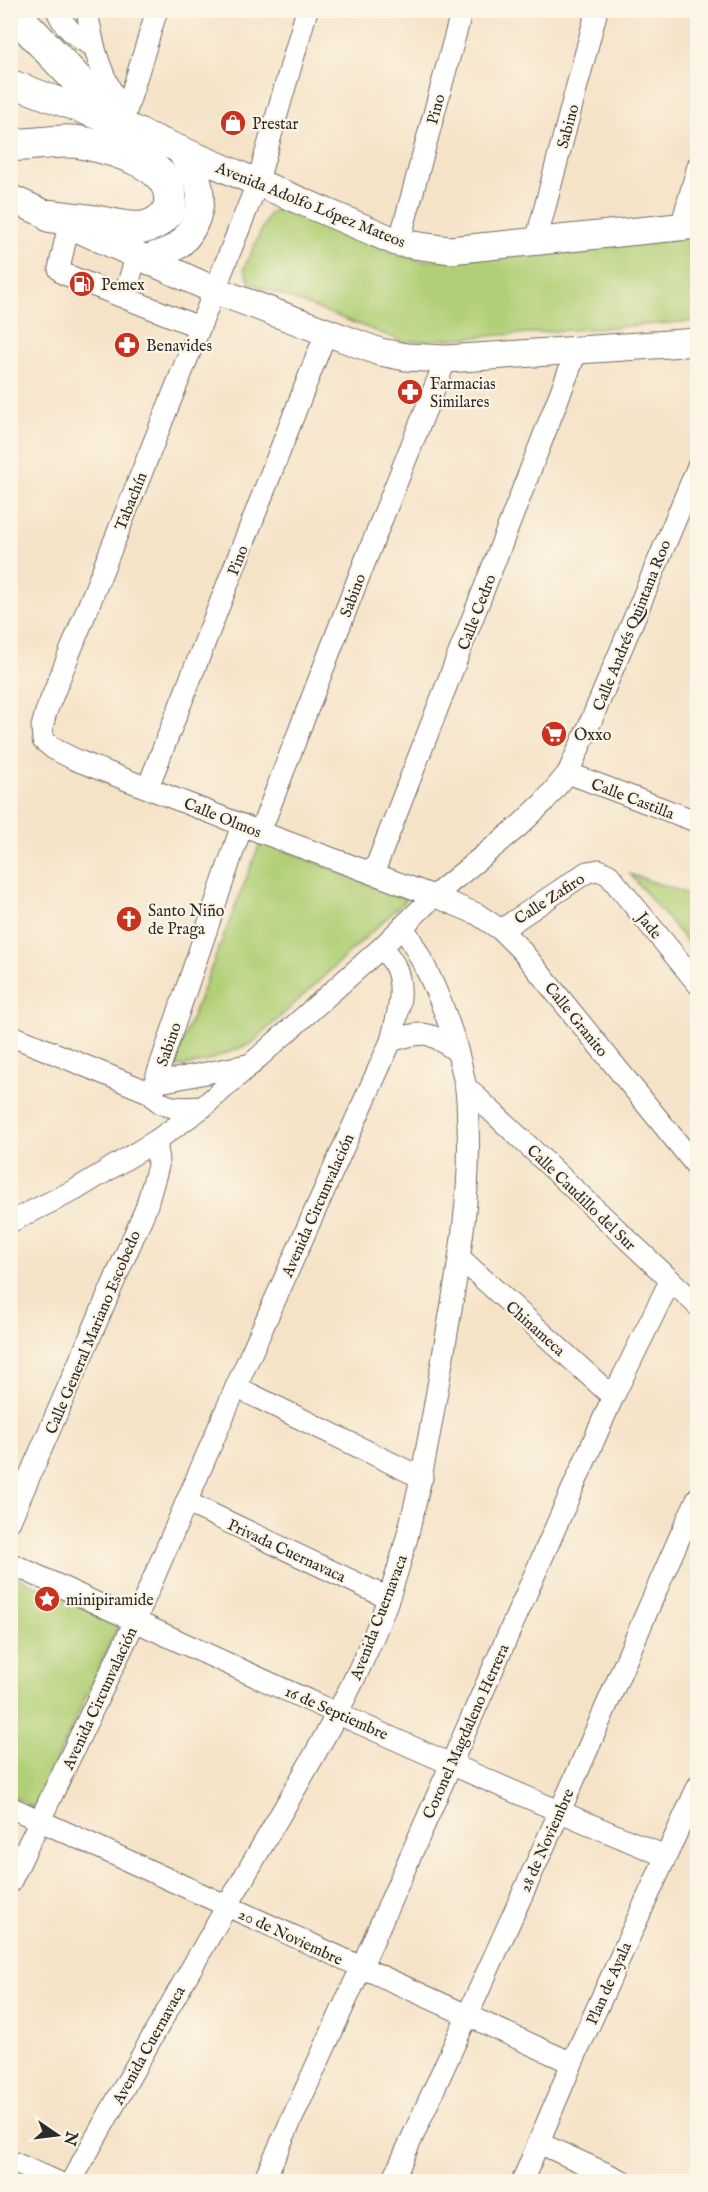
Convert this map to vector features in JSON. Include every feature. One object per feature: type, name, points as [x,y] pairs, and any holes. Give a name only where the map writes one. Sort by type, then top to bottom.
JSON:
[{"type":"highway","points":[[10,10],[123,122]]},
{"type":"highway","points":[[10,145],[55,141],[82,143],[109,150],[141,162],[157,172],[167,182],[171,195],[170,208],[165,216],[144,228],[130,228],[38,210]]},
{"type":"main road","name":"Avenida Adolfo López Mateos","points":[[21,88],[123,122],[257,184],[399,243],[450,250],[689,226]]},
{"type":"main road","points":[[142,257],[176,247],[188,236],[196,219],[201,200],[198,184],[180,150]]},
{"type":"main road","points":[[38,210],[214,290],[380,352],[406,357],[446,359],[698,342]]},
{"type":"street","points":[[57,10],[60,18],[80,40],[92,45]]},
{"type":"street","points":[[87,10],[92,45],[123,122]]},
{"type":"street","points":[[123,122],[157,10]]},
{"type":"street","name":"Tabachín","points":[[46,712],[257,184],[307,10]]},
{"type":"street","name":"Pino","points":[[399,243],[462,10]]},
{"type":"street","name":"Sabino","points":[[537,241],[597,10]]},
{"type":"street","points":[[689,226],[698,166]]},
{"type":"street","points":[[38,210],[59,269],[64,274],[199,327]]},
{"type":"street","points":[[124,297],[142,257]]},
{"type":"street","name":"Pino","points":[[148,787],[326,333]]},
{"type":"street","name":"Calle Cedro","points":[[373,874],[578,350]]},
{"type":"street","name":"Sabino","points":[[153,1088],[251,829],[354,589],[446,359]]},
{"type":"street","name":"Calle Andrés Quintana Roo","points":[[382,947],[434,896],[518,827],[544,802],[568,773],[695,477]]},
{"type":"street","name":"Calle Olmos","points":[[46,712],[42,727],[43,740],[54,749],[251,829],[434,896]]},
{"type":"street","name":"Calle Castilla","points":[[568,773],[697,822]]},
{"type":"street","name":"Calle Zafiro","points":[[501,930],[587,872],[598,870]]},
{"type":"street","name":"Jade","points":[[598,870],[609,875],[698,984]]},
{"type":"street","name":"Calle Granito","points":[[434,896],[477,914],[501,930],[521,950],[698,1168]]},
{"type":"street","name":"Avenida Cuernavaca","points":[[71,2181],[339,1713],[388,1598],[406,1543],[422,1478],[459,1258],[466,1209],[469,1156],[466,1087],[457,1052],[427,972],[403,926]]},
{"type":"street","points":[[10,1222],[75,1190],[157,1140],[203,1107],[382,947]]},
{"type":"street","name":"Avenida Circunvalación","points":[[10,1883],[135,1621],[236,1387],[391,1041],[399,1006],[400,984],[395,966],[382,947]]},
{"type":"street","points":[[391,1041],[412,1034],[426,1034],[437,1036],[457,1052]]},
{"type":"street","points":[[10,1035],[153,1088],[253,1064]]},
{"type":"street","name":"Calle Caudillo del Sur","points":[[466,1087],[670,1281],[696,1302]]},
{"type":"street","points":[[153,1088],[155,1099],[173,1107],[203,1107]]},
{"type":"street","name":"Calle General Mariano Escobedo","points":[[10,1521],[146,1208],[158,1166],[157,1140]]},
{"type":"street","name":"Chinameca","points":[[459,1258],[613,1397]]},
{"type":"street","name":"Coronel Magdaleno Herrera","points":[[263,2181],[361,1968],[613,1397],[670,1281]]},
{"type":"street","points":[[236,1387],[422,1478]]},
{"type":"street","name":"28 de Noviembre","points":[[392,2181],[466,2013],[560,1812],[698,1497]]},
{"type":"street","name":"Privada Cuernavaca","points":[[186,1502],[388,1598]]},
{"type":"street","name":"16 de Septiembre","points":[[10,1563],[560,1812],[665,1856]]},
{"type":"street","name":"Plan de Ayala","points":[[522,2181],[572,2063],[698,1786]]},
{"type":"street","name":"20 de Noviembre","points":[[10,1807],[572,2063]]},
{"type":"street","points":[[539,2143],[625,2181]]},
{"type":"street","points":[[10,2161],[58,2181]]},
{"type":"green space","points":[[284,207],[394,253],[422,261],[697,237],[697,321],[404,342],[250,283],[244,268],[270,212]]},
{"type":"green space","points":[[261,841],[407,899],[252,1043],[204,1062],[172,1068]]},
{"type":"green space","points":[[630,874],[697,897],[697,954]]},
{"type":"green space","points":[[11,1574],[119,1624],[35,1808],[11,1796]]},
{"type":"place","name":"Prestar","points":[[233,123]]},
{"type":"place","name":"Pemex","points":[[82,284]]},
{"type":"place","name":"Benavides","points":[[127,345]]},
{"type":"place","name":"Farmacias Similares","points":[[410,392]]},
{"type":"place","name":"Oxxo","points":[[554,734]]},
{"type":"place","name":"Santo Niño de Praga","points":[[129,919]]},
{"type":"place","name":"minipiramide","points":[[47,1599]]}]
